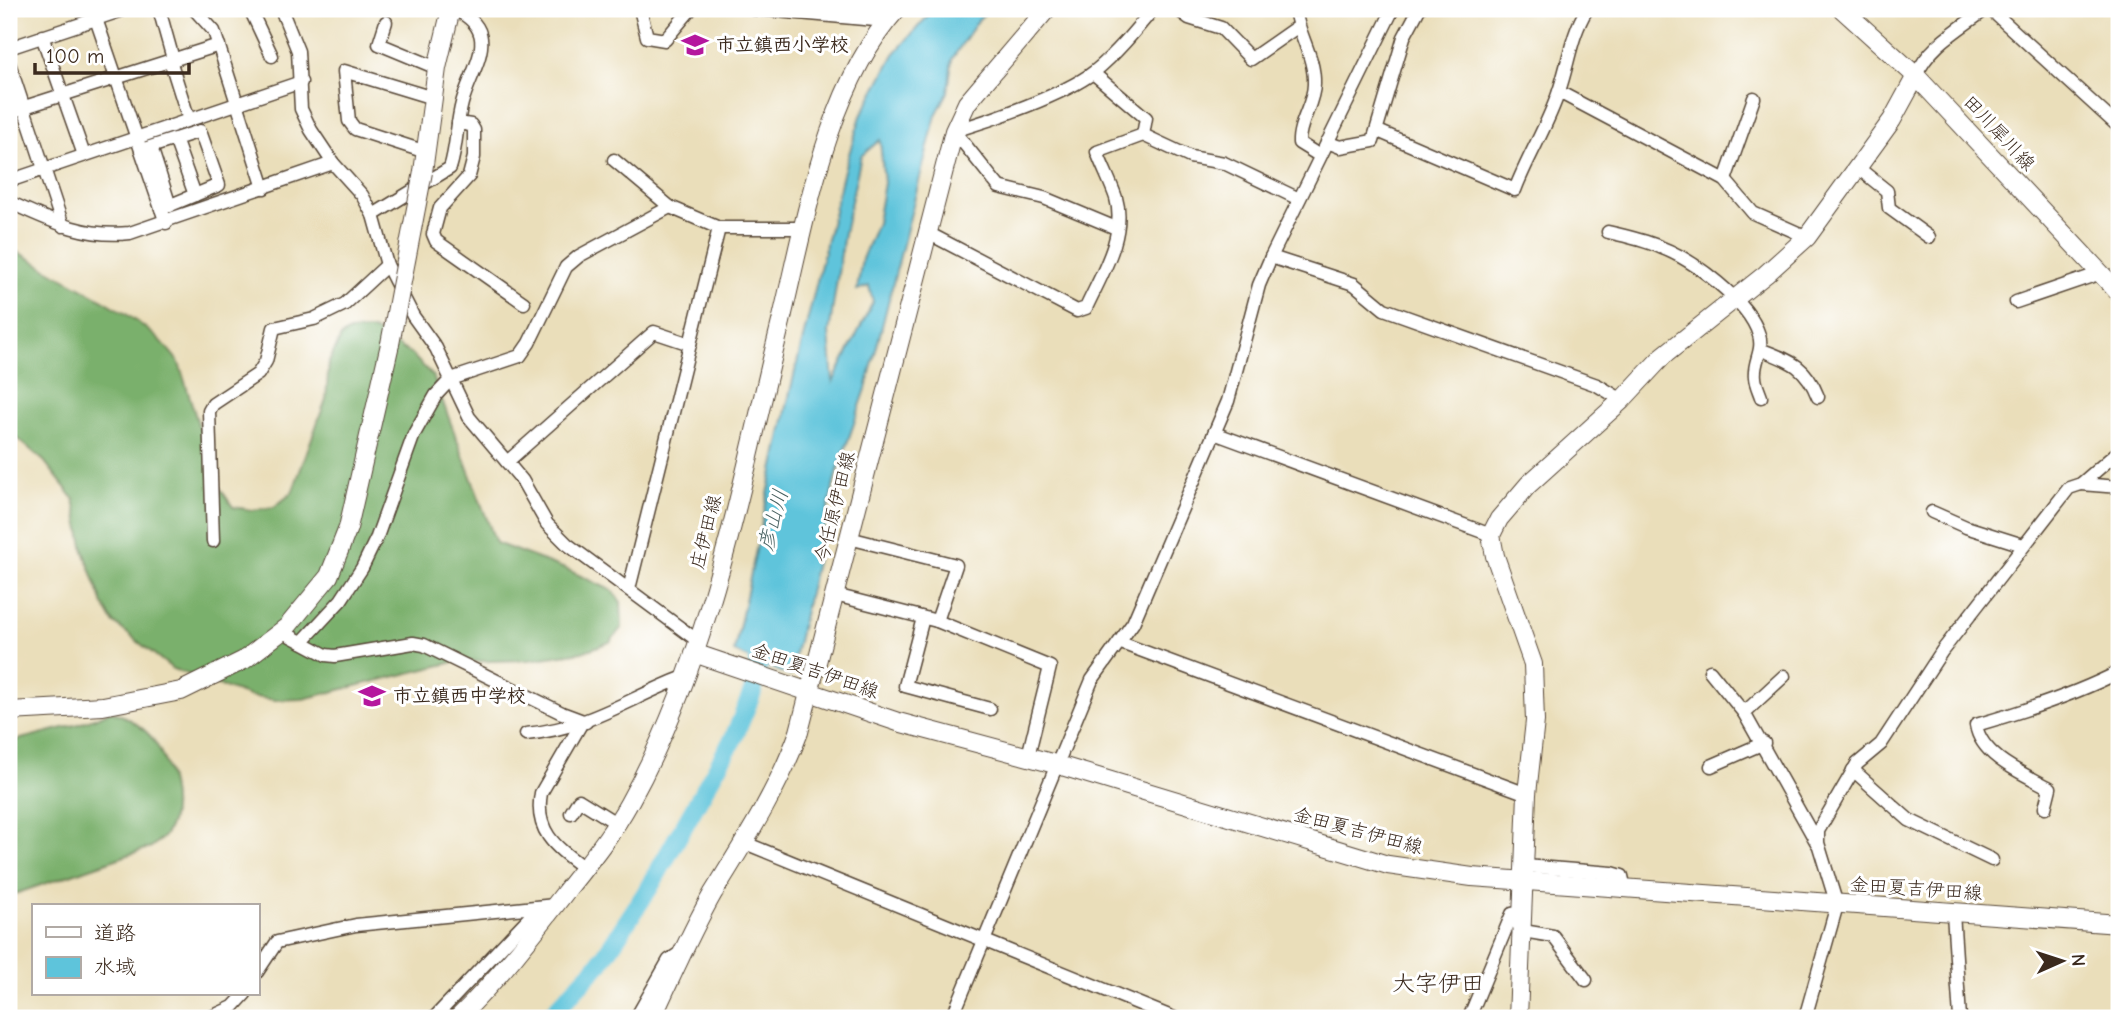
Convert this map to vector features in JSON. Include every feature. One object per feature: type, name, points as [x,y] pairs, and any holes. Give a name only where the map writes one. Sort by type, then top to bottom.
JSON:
[{"type":"main road","points":[[9,711],[103,706],[181,691],[244,660],[281,631],[311,602],[329,576],[344,540],[363,470],[423,172],[437,68],[453,9]]},
{"type":"main road","name":"今任原伊田線","points":[[652,1018],[712,895],[745,842],[789,759],[811,690],[954,131],[967,103],[1047,9]]},
{"type":"main road","name":"田川犀川線","points":[[1842,9],[1916,76],[2119,293]]},
{"type":"main road","name":"庄伊田線","points":[[458,1018],[547,906],[584,869],[616,823],[654,754],[684,677],[698,650],[803,228],[834,121],[856,67],[892,15]]},
{"type":"main road","points":[[1518,1018],[1527,794],[1535,722],[1533,664],[1495,556],[1491,535],[1499,519],[1528,485],[1622,400],[1663,356],[1735,300],[1807,237],[1892,120],[1916,76]]},
{"type":"main road","name":"金田夏吉伊田線","points":[[698,650],[898,722],[1055,764],[1388,865],[1525,873],[1625,889],[2119,924]]},
{"type":"street","points":[[9,48],[126,9]]},
{"type":"street","points":[[159,9],[189,120]]},
{"type":"street","points":[[194,9],[214,31],[264,188]]},
{"type":"street","points":[[250,9],[272,56]]},
{"type":"street","points":[[373,215],[450,168],[467,85],[482,52],[482,37],[476,24],[453,9]]},
{"type":"street","points":[[640,9],[648,37],[666,40],[691,9]]},
{"type":"street","points":[[753,9],[892,15]]},
{"type":"street","points":[[1116,228],[1044,198],[999,187],[954,131],[1056,92],[1093,73],[1120,48],[1153,9]]},
{"type":"street","points":[[1177,9],[1189,18],[1221,28],[1251,59],[1297,27]]},
{"type":"street","points":[[1295,9],[1297,27],[1308,46],[1314,85],[1299,143],[1320,156]]},
{"type":"street","points":[[952,1018],[1092,680],[1133,623],[1228,401],[1259,285],[1270,257],[1393,9]]},
{"type":"street","points":[[1327,142],[1340,147],[1373,141],[1404,37],[1419,9]]},
{"type":"street","points":[[1378,131],[1516,190],[1529,153],[1559,92],[1576,27],[1587,9]]},
{"type":"street","points":[[1916,76],[1923,60],[1935,47],[1988,9],[2119,127]]},
{"type":"street","points":[[283,10],[298,51],[302,109],[310,130],[333,163],[362,195],[373,215],[387,265],[413,316],[436,348],[469,417],[522,480],[547,524],[567,544],[629,589],[698,650]]},
{"type":"street","points":[[96,19],[166,207],[166,223]]},
{"type":"street","points":[[386,22],[379,44],[437,68]]},
{"type":"street","points":[[42,37],[84,155]]},
{"type":"street","points":[[9,112],[219,45]]},
{"type":"street","points":[[9,63],[63,226]]},
{"type":"street","points":[[426,152],[355,128],[349,121],[344,71],[433,98]]},
{"type":"street","points":[[1093,73],[1146,118],[1143,135]]},
{"type":"street","points":[[143,145],[189,120],[301,82]]},
{"type":"street","points":[[1559,92],[1725,180],[1753,213],[1807,237]]},
{"type":"street","points":[[1725,180],[1754,98]]},
{"type":"street","points":[[458,123],[471,125],[474,130],[474,157],[463,186],[440,208],[433,234],[436,241],[524,303]]},
{"type":"street","points":[[9,181],[84,155],[175,139],[200,131],[219,185],[166,207]]},
{"type":"street","points":[[928,233],[1077,311],[1086,309],[1102,278],[1116,228],[1117,201],[1097,152],[1143,135],[1190,157],[1224,163],[1299,199]]},
{"type":"street","points":[[175,139],[195,195]]},
{"type":"street","points":[[614,160],[670,207],[719,228],[803,228]]},
{"type":"street","points":[[9,202],[63,226],[103,236],[130,233],[166,223],[333,163]]},
{"type":"street","points":[[1857,167],[1887,191],[1889,208],[1929,237]]},
{"type":"street","points":[[302,642],[341,600],[362,569],[419,424],[436,395],[452,379],[520,356],[566,267],[579,256],[670,207]]},
{"type":"street","points":[[629,589],[719,228]]},
{"type":"street","points":[[1608,232],[1661,247],[1685,260],[1735,300],[1756,326],[1762,350],[1754,375],[1761,397]]},
{"type":"street","points":[[1270,257],[1354,284],[1384,309],[1597,385],[1622,400]]},
{"type":"street","points":[[213,541],[209,411],[213,404],[258,374],[266,361],[274,328],[314,319],[345,304],[387,265]]},
{"type":"street","points":[[2016,302],[2101,273]]},
{"type":"street","points":[[507,462],[653,332],[690,344]]},
{"type":"street","points":[[1762,350],[1790,360],[1810,376],[1818,397]]},
{"type":"street","points":[[1214,433],[1491,535]]},
{"type":"street","points":[[1818,843],[1818,831],[1853,770],[1881,744],[1942,651],[2023,545],[2069,488],[2081,484],[2119,451]]},
{"type":"street","points":[[2081,484],[2119,487]]},
{"type":"street","points":[[1932,512],[1966,527],[2023,545]]},
{"type":"street","points":[[849,538],[956,565],[937,621]]},
{"type":"street","points":[[835,595],[937,621],[1050,667],[1028,757]]},
{"type":"street","points":[[923,618],[905,686],[990,709]]},
{"type":"street","points":[[281,631],[335,656],[413,643],[424,645],[583,723]]},
{"type":"street","points":[[1121,643],[1527,794]]},
{"type":"street","points":[[1710,671],[1764,743],[1818,843],[1837,905],[1805,1018]]},
{"type":"street","points":[[2045,808],[2050,788],[2010,767],[1978,738],[1976,725],[2043,702],[2075,695],[2119,672]]},
{"type":"street","points":[[1744,713],[1784,676]]},
{"type":"street","points":[[526,734],[559,731],[583,723],[684,677]]},
{"type":"street","points":[[583,723],[541,793],[539,804],[545,830],[552,843],[584,869]]},
{"type":"street","points":[[1711,766],[1764,743]]},
{"type":"street","points":[[1853,770],[1909,820],[1993,860]]},
{"type":"street","points":[[571,813],[579,800],[616,823]]},
{"type":"street","points":[[745,842],[1174,1018]]},
{"type":"street","points":[[259,969],[277,942],[356,925],[547,906]]},
{"type":"street","points":[[434,1018],[547,906]]},
{"type":"street","points":[[1469,1018],[1512,914],[1524,912]]},
{"type":"street","points":[[1953,913],[1960,1018]]},
{"type":"street","points":[[1523,930],[1553,936],[1586,980]]},
{"type":"street","points":[[636,1018],[668,960],[684,951]]},
{"type":"street","points":[[209,1018],[233,1007],[243,996]]},
{"type":"green space","points":[[9,249],[104,300],[138,322],[167,348],[179,363],[217,484],[233,507],[252,510],[274,507],[292,493],[326,399],[329,362],[341,337],[349,331],[373,330],[411,354],[433,376],[496,543],[568,570],[613,591],[621,602],[622,627],[610,642],[582,652],[529,660],[454,662],[303,699],[275,700],[249,696],[173,669],[113,622],[103,604],[84,551],[74,499],[44,461],[9,431]]},
{"type":"green space","points":[[111,711],[139,726],[152,738],[164,759],[173,801],[170,826],[163,837],[151,847],[9,896],[9,742],[79,724]]},
{"type":"water","points":[[934,9],[989,9],[952,59],[948,92],[936,115],[866,389],[836,475],[790,676],[734,652],[790,392],[844,170],[861,116],[894,54]],"holes":[[[880,140],[884,183],[877,223],[862,259],[857,290],[869,286],[873,302],[833,382],[829,333],[844,233],[861,156]]]},
{"type":"waterway","name":"彦山川","points":[[548,1018],[600,963],[649,888],[734,737],[753,691],[759,658]]},
{"type":"place","name":"市立鎮西小学校","points":[[695,45]]},
{"type":"place","name":"市立鎮西中学校","points":[[372,696]]},
{"type":"district","name":"大字伊田","points":[[1438,983]]}]
